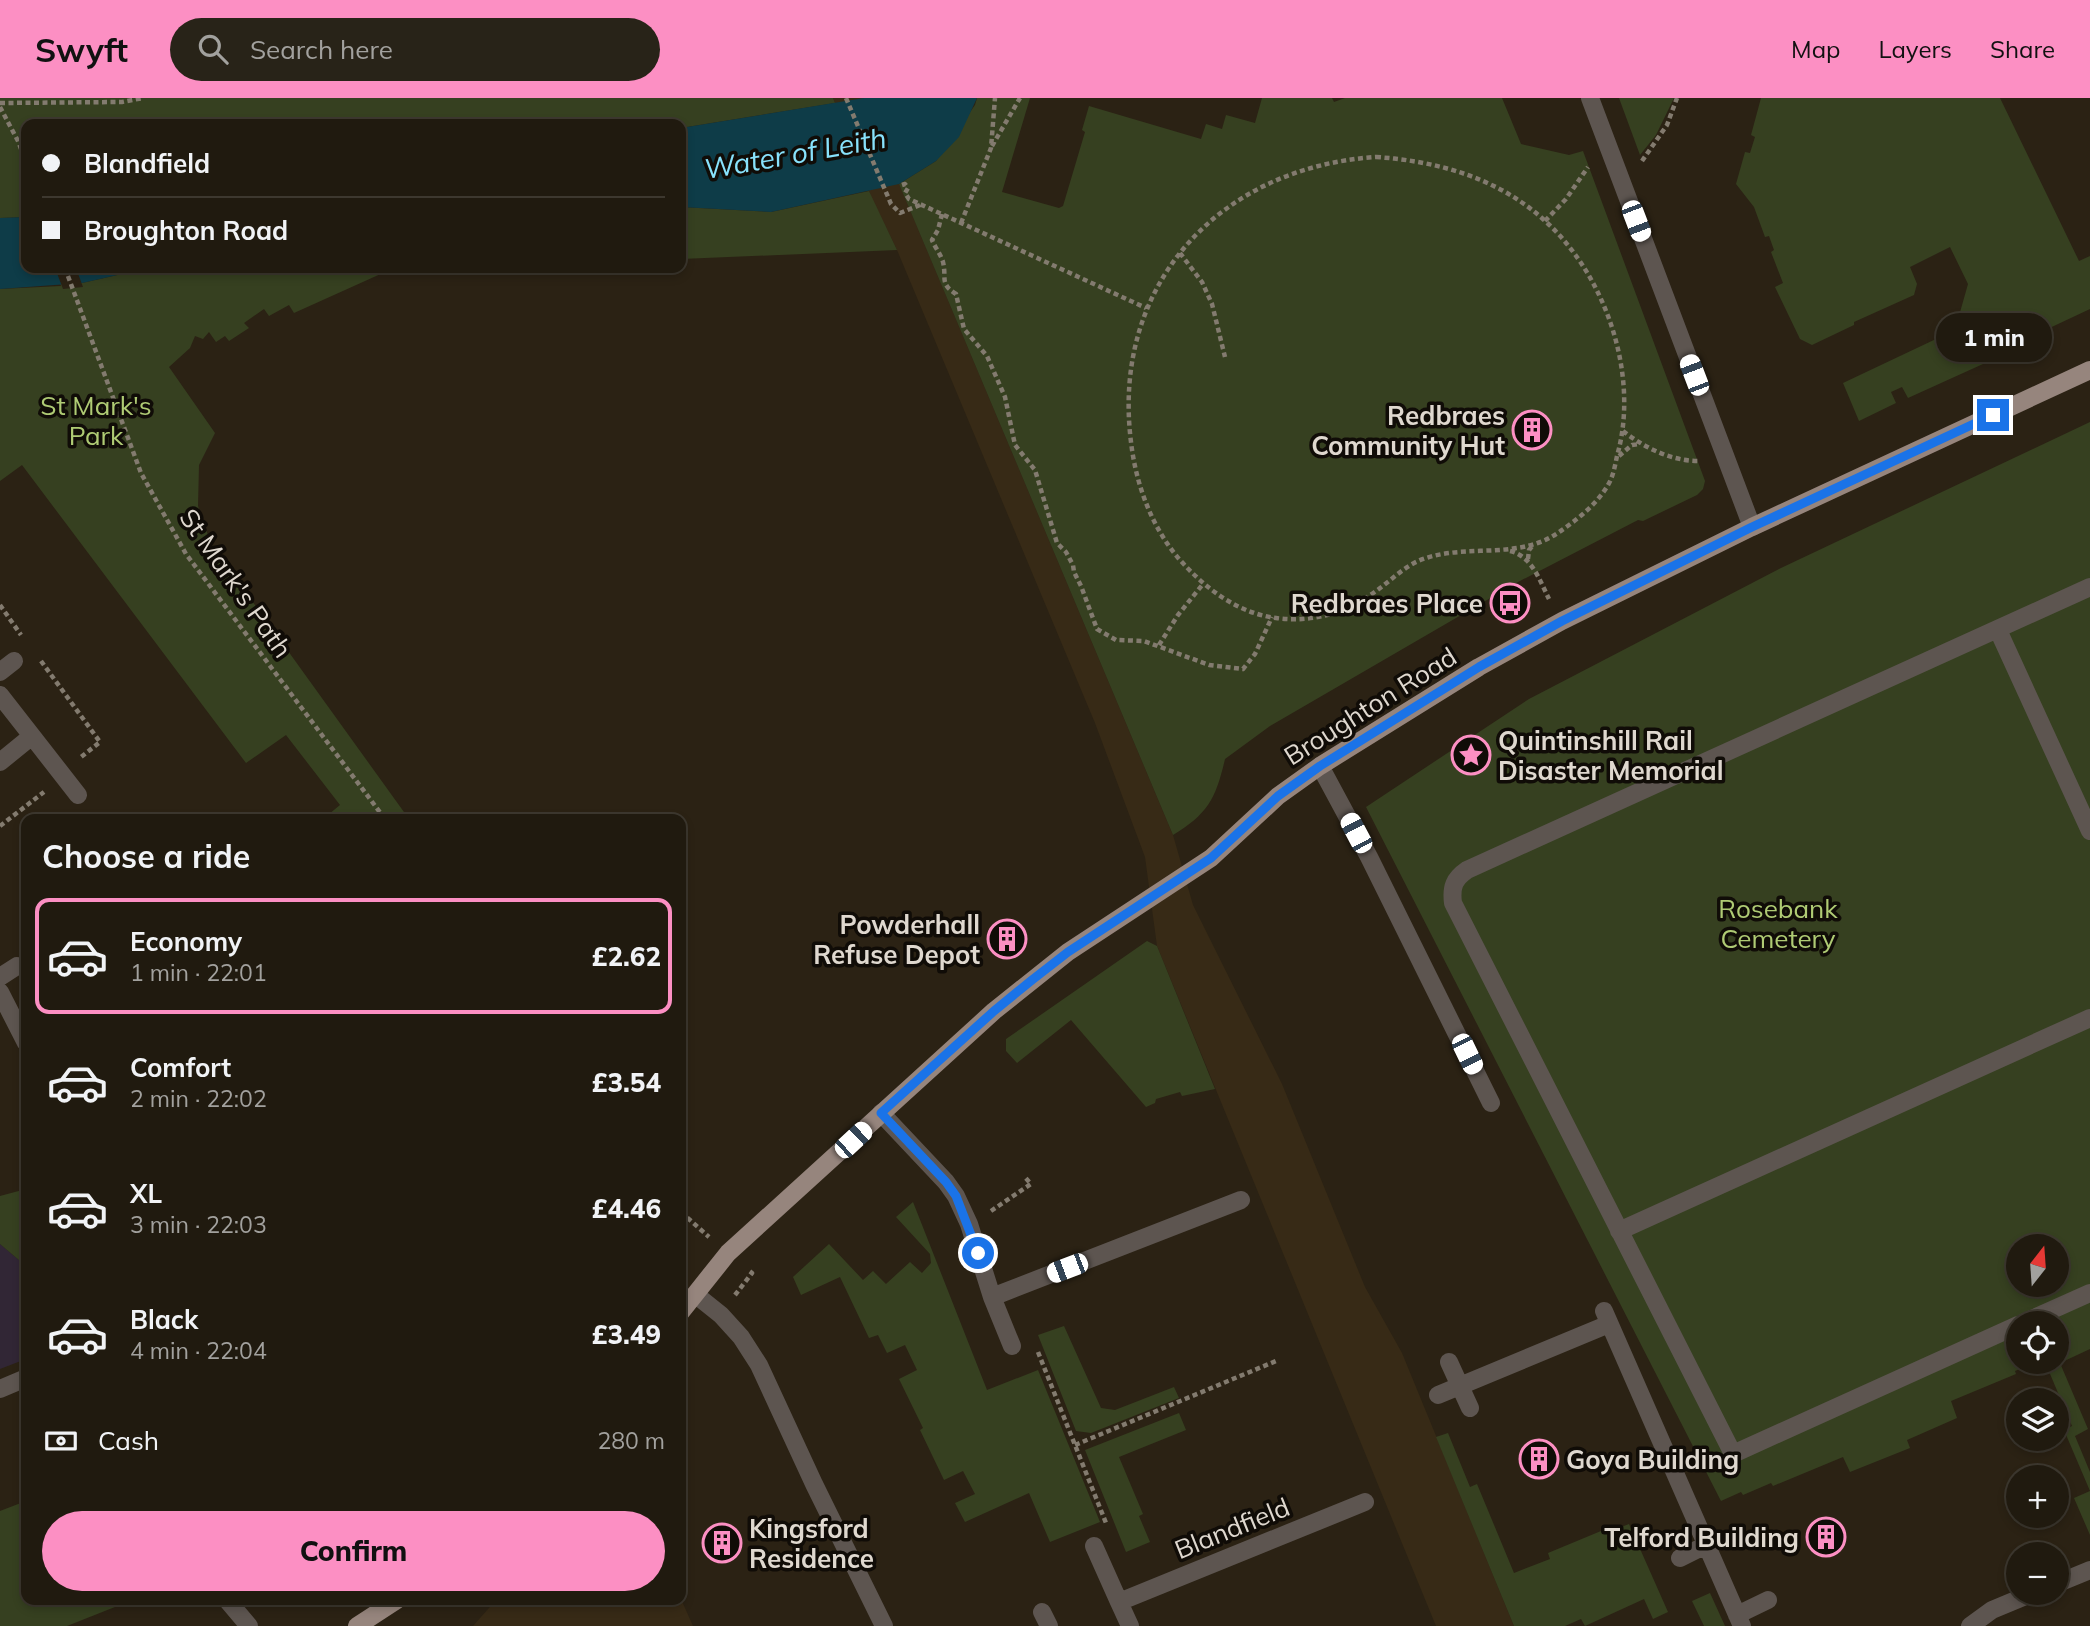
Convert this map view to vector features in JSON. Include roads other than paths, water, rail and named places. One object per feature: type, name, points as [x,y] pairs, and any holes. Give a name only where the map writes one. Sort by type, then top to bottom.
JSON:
[{"type":"main road","name":"Broughton Road","points":[[686,1306],[728,1253],[994,1011],[1068,952],[1211,858],[1278,796],[1320,766],[1479,667],[1562,621],[1752,527],[2090,370]]},
{"type":"main road","points":[[357,1626],[389,1605]]},
{"type":"street","points":[[1590,98],[1752,527]]},
{"type":"street","points":[[2006,1330],[1732,1454],[1453,903],[1451,891],[1456,878],[1467,870],[2090,587]]},
{"type":"street","points":[[1998,630],[2090,831]]},
{"type":"street","points":[[0,695],[78,795]]},
{"type":"street","points":[[0,762],[32,736]]},
{"type":"street","points":[[1320,766],[1369,857],[1491,1103]]},
{"type":"street","points":[[0,976],[16,966]]},
{"type":"street","points":[[0,992],[21,1034]]},
{"type":"street","points":[[1619,1231],[2090,1017]]},
{"type":"street","points":[[881,1113],[956,1196],[969,1224],[992,1297],[1012,1346]]},
{"type":"street","points":[[992,1297],[1241,1200]]},
{"type":"street","points":[[2050,1311],[2090,1293]]},
{"type":"street","points":[[696,1295],[735,1330],[759,1365],[884,1626]]},
{"type":"street","points":[[1438,1395],[1606,1317],[1739,1620],[1768,1600]]},
{"type":"street","points":[[1449,1362],[1470,1408]]},
{"type":"street","points":[[0,1389],[21,1380]]},
{"type":"street","name":"Blandfield","points":[[1119,1602],[1365,1502]]},
{"type":"street","points":[[1680,1558],[1706,1545]]},
{"type":"street","points":[[1094,1546],[1130,1626]]},
{"type":"street","points":[[2069,1579],[2090,1570]]},
{"type":"street","points":[[1970,1626],[1992,1610],[2006,1604]]},
{"type":"street","points":[[232,1605],[249,1626]]},
{"type":"water","name":"Water of Leith","points":[[864,98],[977,98],[959,137],[936,161],[899,184],[771,212],[686,207],[686,127]]},
{"type":"water","points":[[21,217],[21,273],[126,273],[82,283],[0,289],[0,218]]},
{"type":"place","name":"Redbraes Community Hut","points":[[1532,430]]},
{"type":"place","name":"Redbraes Place","points":[[1510,603]]},
{"type":"place","name":"Quintinshill Rail Disaster Memorial","points":[[1471,755]]},
{"type":"place","name":"Powderhall Refuse Depot","points":[[1007,939]]},
{"type":"place","name":"Goya Building","points":[[1539,1459]]},
{"type":"place","name":"Telford Building","points":[[1826,1537]]},
{"type":"place","name":"Kingsford Residence","points":[[722,1543]]},
{"type":"park label","name":"St Mark's Park","points":[[96,420]]},
{"type":"park label","name":"Rosebank Cemetery","points":[[1778,923]]}]
